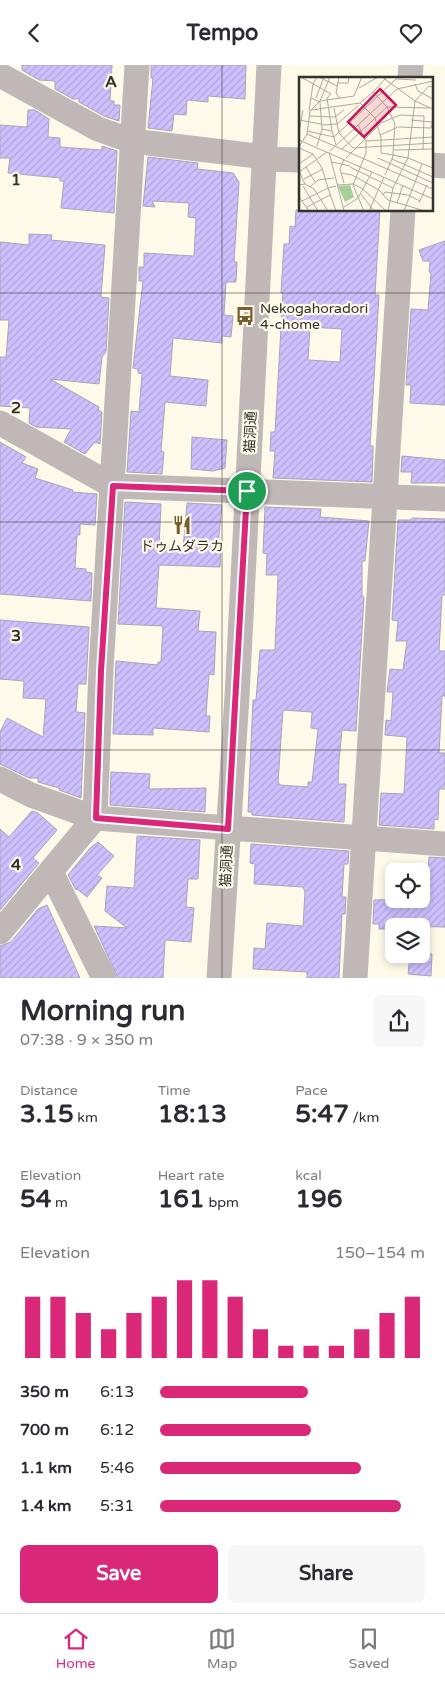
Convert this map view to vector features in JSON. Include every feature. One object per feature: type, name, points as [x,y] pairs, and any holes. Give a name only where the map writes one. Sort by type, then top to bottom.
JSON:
[{"type":"street","points":[[0,932],[96,818],[101,671],[137,65]]},
{"type":"street","name":"猫洞通","points":[[219,978],[269,65]]},
{"type":"street","points":[[0,75],[98,129],[132,141],[265,158],[299,160]]},
{"type":"street","points":[[432,165],[445,166]]},
{"type":"street","points":[[355,978],[403,211]]},
{"type":"street","points":[[0,423],[113,486],[384,495],[445,499]]},
{"type":"street","points":[[0,779],[31,795],[96,818],[445,845]]},
{"type":"street","points":[[51,872],[104,978]]},
{"type":"building","points":[[22,65],[112,65],[110,101],[114,101],[114,105],[120,105],[119,121],[104,116],[79,102],[79,99],[73,99],[55,89],[55,81],[39,80],[22,70]]},
{"type":"building","points":[[151,65],[246,65],[245,99],[208,96],[208,102],[187,100],[186,115],[174,114],[172,131],[148,128],[153,78],[151,78]]},
{"type":"building","points":[[28,110],[35,110],[49,119],[48,137],[60,138],[60,147],[102,150],[102,146],[117,151],[114,213],[61,208],[64,181],[60,181],[60,178],[8,173],[10,158],[0,158],[0,125],[27,127]]},
{"type":"building","points":[[148,157],[198,163],[197,169],[233,173],[239,182],[234,262],[237,262],[236,282],[226,282],[224,315],[233,316],[231,337],[222,336],[222,343],[173,338],[170,376],[208,380],[206,406],[165,402],[161,451],[164,452],[162,474],[127,472],[131,411],[139,412],[142,374],[138,373],[138,369],[133,368],[143,281],[139,281],[139,267],[144,267],[144,253],[194,256],[196,218],[188,217],[189,203],[152,201],[155,207],[143,206]]},
{"type":"building","points":[[296,210],[380,211],[375,295],[379,295],[370,446],[373,446],[372,482],[273,478],[275,451],[270,451],[271,432],[275,432],[284,244],[289,244],[290,226],[295,227]],"holes":[[[310,327],[342,329],[340,362],[308,360]]]},
{"type":"building","points":[[29,234],[52,235],[51,240],[105,245],[101,297],[109,298],[106,352],[102,357],[99,384],[50,379],[99,407],[98,410],[102,412],[100,444],[95,442],[85,454],[64,442],[71,429],[36,427],[29,423],[30,408],[0,406],[0,357],[6,357],[9,320],[0,320],[0,242],[29,245]]},
{"type":"building","points":[[445,241],[445,405],[410,403],[411,385],[406,385],[411,309],[428,310],[431,273],[429,272],[430,261],[423,261],[419,250]]},
{"type":"building","points":[[192,437],[227,440],[225,468],[213,471],[191,469]]},
{"type":"building","points":[[0,442],[26,457],[22,463],[38,469],[35,478],[73,490],[72,492],[97,494],[95,525],[80,524],[80,535],[77,535],[75,568],[86,569],[86,572],[92,573],[91,601],[0,594]]},
{"type":"building","points":[[402,456],[445,460],[445,483],[411,483],[412,472],[401,472]]},
{"type":"building","points":[[125,502],[161,504],[159,547],[183,549],[187,503],[222,505],[218,546],[221,546],[220,567],[159,565],[156,608],[200,611],[198,631],[216,632],[214,675],[209,674],[206,716],[210,716],[209,732],[153,728],[153,735],[113,734],[116,661],[158,665],[158,662],[161,662],[163,626],[118,624]]},
{"type":"building","points":[[265,507],[321,509],[320,517],[369,521],[365,561],[362,561],[362,596],[364,597],[356,731],[342,730],[339,761],[338,784],[346,784],[344,822],[252,815],[252,812],[248,812],[253,700],[256,700],[260,650],[275,650],[278,575],[266,575],[267,554],[263,553]],"holes":[[[283,710],[312,712],[311,728],[318,729],[312,782],[308,782],[308,787],[280,785],[278,782]]]},
{"type":"building","points":[[412,518],[445,519],[445,595],[442,595],[439,651],[445,651],[445,696],[442,696],[439,753],[445,753],[445,789],[439,789],[438,820],[434,819],[434,829],[379,825],[381,793],[404,794],[407,737],[385,735],[386,720],[391,721],[393,692],[387,692],[390,669],[403,670],[407,641],[396,641],[398,621],[392,620],[398,520],[411,520]]},
{"type":"building","points":[[0,620],[89,627],[86,684],[78,684],[76,712],[85,713],[81,798],[59,790],[59,788],[38,782],[38,778],[29,778],[0,764],[0,732],[7,718],[43,737],[46,699],[23,698],[24,681],[0,679]]},
{"type":"building","points":[[111,772],[150,774],[149,789],[206,788],[205,812],[110,805]]},
{"type":"building","points":[[32,811],[38,813],[57,830],[33,858],[39,863],[0,910],[0,829],[9,837]]},
{"type":"building","points":[[137,836],[200,840],[198,879],[188,879],[186,907],[194,908],[191,942],[165,940],[163,978],[118,978],[94,926],[127,928],[105,911],[107,886],[134,888]]},
{"type":"building","points":[[98,842],[114,856],[97,875],[102,878],[87,897],[76,890],[68,875],[90,848]]},
{"type":"building","points":[[251,844],[349,851],[348,864],[344,864],[342,897],[346,897],[345,914],[342,914],[339,978],[307,978],[307,972],[253,969],[254,948],[265,949],[267,923],[303,926],[305,892],[303,887],[254,884],[255,864],[250,863]]},
{"type":"building","points":[[429,857],[445,858],[445,927],[430,927],[430,918],[385,918],[385,929],[379,929],[379,924],[373,924],[374,900],[385,900],[385,908],[430,908]]},
{"type":"building","points":[[47,905],[80,978],[0,978],[0,946],[11,942],[38,909]]},
{"type":"building","points":[[430,954],[432,954],[431,976],[408,974],[409,963],[430,963]]},
{"type":"place","name":"Nekogahoradori 4-chome","points":[[245,316]]},
{"type":"place","name":"ドゥムダラカ","points":[[182,525]]},
{"type":"route","points":[[113,486],[247,491],[237,696],[228,829],[96,818],[101,671],[113,486]]}]
